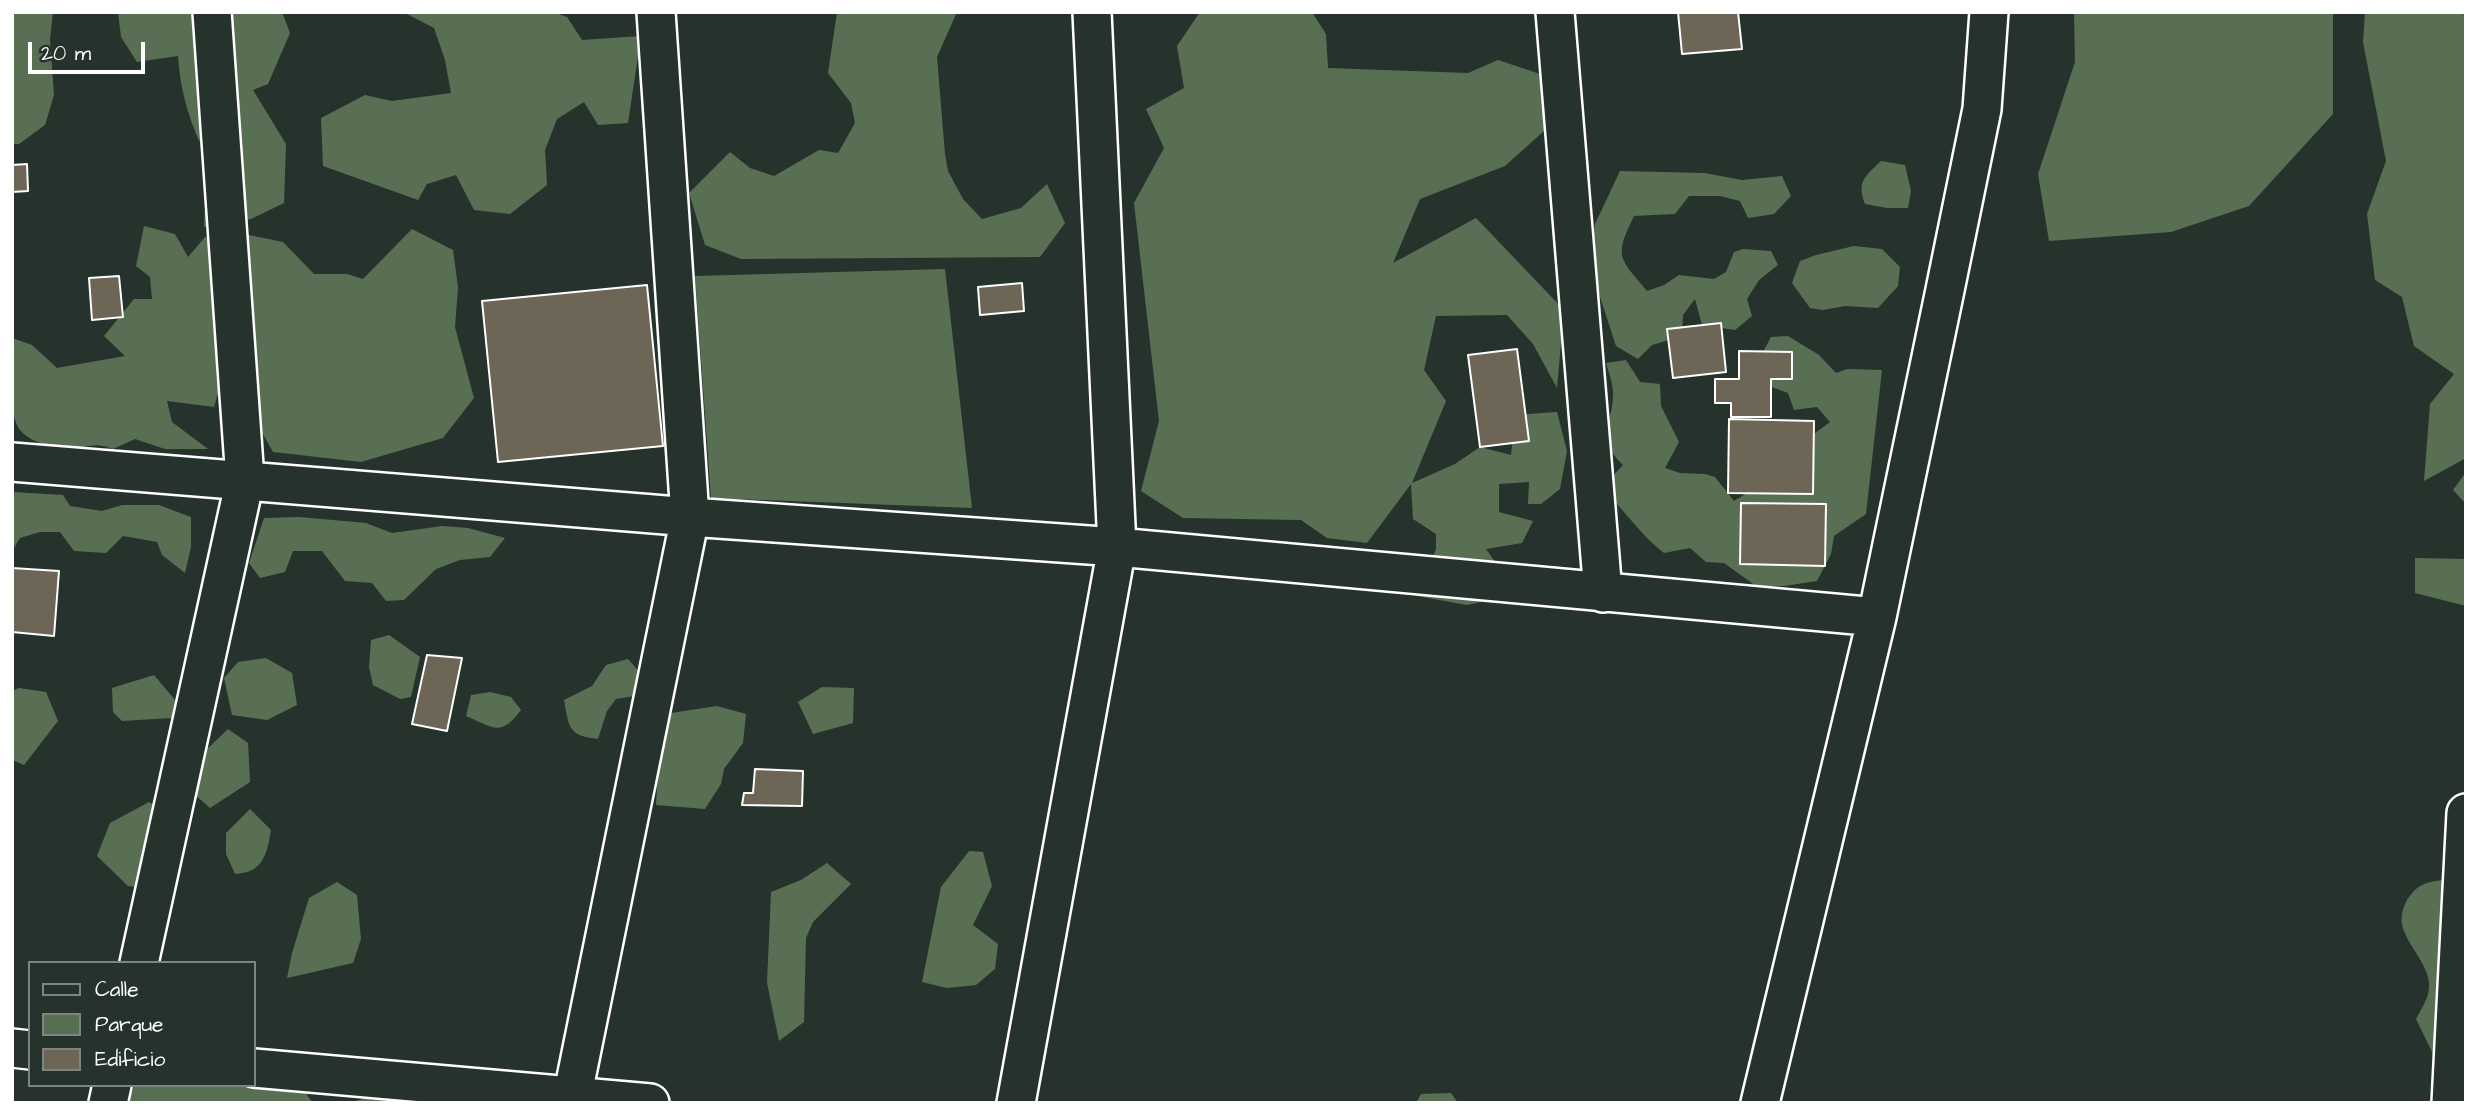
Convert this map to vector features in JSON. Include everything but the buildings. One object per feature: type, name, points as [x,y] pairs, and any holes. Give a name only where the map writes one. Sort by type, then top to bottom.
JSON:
[{"type":"street","points":[[139,961],[245,480],[212,12]]},
{"type":"street","points":[[572,1099],[690,517],[656,12]]},
{"type":"street","points":[[1016,1103],[1117,547],[1092,12]]},
{"type":"street","points":[[1555,12],[1603,593]]},
{"type":"street","points":[[1760,1103],[1877,617],[1982,109],[1989,12]]},
{"type":"street","points":[[12,462],[690,517],[1117,547],[1877,617]]},
{"type":"street","points":[[2456,1092],[2466,813]]},
{"type":"street","points":[[256,1068],[572,1099],[650,1103]]},
{"type":"green space","points":[[12,12],[53,12],[50,40],[54,95],[45,125],[19,144],[12,144]]},
{"type":"green space","points":[[118,12],[282,12],[290,33],[268,84],[253,90],[286,144],[284,203],[251,219],[204,227],[206,176],[239,134],[199,141],[185,100],[178,56],[137,62],[121,37]]},
{"type":"green space","points":[[403,12],[553,12],[567,17],[582,40],[641,36],[628,123],[598,125],[584,102],[557,119],[545,150],[547,185],[510,214],[474,210],[456,175],[427,184],[418,200],[323,166],[321,118],[365,95],[392,101],[451,93],[445,60],[434,28]]},
{"type":"green space","points":[[837,12],[957,12],[937,57],[948,171],[963,199],[982,219],[1021,208],[1047,184],[1065,223],[1040,257],[741,259],[705,245],[689,193],[730,152],[750,168],[774,176],[819,150],[838,153],[855,123],[851,103],[828,73]]},
{"type":"green space","points":[[1200,12],[1312,12],[1326,34],[1328,68],[1468,73],[1498,60],[1546,76],[1544,131],[1505,166],[1420,199],[1393,263],[1476,218],[1564,310],[1557,388],[1533,344],[1507,315],[1436,316],[1424,370],[1446,401],[1412,483],[1455,464],[1480,447],[1511,455],[1515,415],[1557,412],[1567,451],[1560,489],[1541,504],[1528,504],[1529,482],[1499,484],[1499,512],[1533,521],[1522,543],[1486,549],[1498,566],[1485,601],[1467,605],[1417,596],[1436,549],[1436,534],[1413,519],[1411,484],[1367,543],[1327,538],[1301,520],[1183,518],[1141,491],[1159,421],[1134,203],[1164,148],[1146,109],[1184,88],[1177,46]]},
{"type":"green space","points":[[2074,12],[2333,12],[2333,114],[2249,206],[2171,232],[2049,241],[2038,174],[2075,62]]},
{"type":"green space","points":[[2365,12],[2459,12],[2466,16],[2466,458],[2424,481],[2430,404],[2454,374],[2414,346],[2402,297],[2375,280],[2367,214],[2386,161],[2363,42]]},
{"type":"green space","points":[[1881,161],[1905,165],[1911,191],[1908,208],[1865,204],[1862,184]]},
{"type":"green space","points":[[1620,171],[1704,173],[1742,180],[1782,176],[1791,196],[1774,214],[1748,218],[1740,201],[1720,196],[1689,196],[1675,214],[1634,216],[1623,241],[1622,257],[1625,264],[1647,291],[1664,285],[1679,275],[1714,279],[1726,272],[1734,252],[1743,249],[1771,251],[1778,265],[1759,280],[1747,299],[1752,316],[1735,330],[1702,325],[1695,299],[1683,315],[1682,336],[1652,345],[1638,359],[1616,346],[1589,263],[1595,224]]},
{"type":"green space","points":[[144,226],[175,234],[188,257],[205,237],[249,235],[283,242],[314,274],[347,274],[363,279],[412,229],[453,250],[458,287],[455,327],[474,398],[443,438],[361,462],[273,452],[260,429],[221,383],[214,407],[167,401],[172,422],[208,449],[165,449],[135,439],[113,449],[95,445],[70,449],[48,446],[33,440],[21,431],[14,416],[11,394],[12,338],[32,345],[57,368],[125,356],[104,336],[134,299],[152,299],[150,277],[136,266]]},
{"type":"green space","points":[[1854,246],[1882,249],[1900,267],[1898,286],[1878,308],[1810,308],[1792,283],[1800,261]]},
{"type":"green space","points":[[945,269],[972,508],[711,498],[695,276]]},
{"type":"green space","points":[[1788,336],[1819,355],[1836,373],[1847,369],[1882,370],[1866,514],[1834,536],[1831,554],[1817,581],[1784,586],[1756,586],[1724,563],[1706,562],[1690,548],[1664,553],[1611,498],[1613,476],[1623,465],[1609,446],[1606,433],[1613,393],[1606,363],[1626,360],[1640,382],[1660,384],[1661,406],[1679,442],[1665,468],[1680,473],[1715,477],[1734,501],[1760,485],[1799,445],[1830,422],[1817,407],[1794,410],[1788,393],[1761,383],[1755,367],[1771,337]]},
{"type":"green space","points":[[2466,472],[2466,504],[2453,490]]},
{"type":"green space","points":[[12,492],[63,495],[70,506],[102,511],[122,505],[159,505],[191,517],[191,547],[185,573],[162,555],[157,542],[123,536],[106,553],[74,551],[60,532],[40,532],[20,538],[12,551]]},
{"type":"green space","points":[[299,517],[366,523],[392,533],[442,526],[468,528],[505,538],[490,557],[460,560],[436,569],[404,600],[386,601],[372,583],[345,581],[322,551],[293,551],[285,572],[260,578],[249,563],[264,518]]},
{"type":"green space","points":[[2415,558],[2466,559],[2466,606],[2415,593]]},
{"type":"green space","points":[[389,635],[420,657],[411,697],[400,699],[373,685],[369,667],[371,640]]},
{"type":"green space","points":[[266,658],[292,673],[297,705],[267,720],[232,715],[224,678],[238,662]]},
{"type":"green space","points":[[628,659],[644,677],[640,695],[616,699],[607,711],[598,739],[575,732],[569,723],[564,700],[592,686],[606,665]]},
{"type":"green space","points":[[154,675],[175,700],[172,718],[122,721],[113,712],[112,688]]},
{"type":"green space","points":[[822,687],[854,688],[853,723],[813,734],[798,702]]},
{"type":"green space","points":[[19,688],[46,692],[58,721],[24,765],[12,760],[12,691]]},
{"type":"green space","points":[[490,692],[511,697],[521,710],[502,727],[496,728],[466,716],[471,695]]},
{"type":"green space","points":[[717,706],[746,714],[743,743],[724,769],[721,784],[705,809],[656,805],[659,752],[671,713]]},
{"type":"green space","points":[[228,729],[248,743],[250,782],[210,808],[193,793],[204,752]]},
{"type":"green space","points":[[149,802],[189,827],[180,859],[145,888],[128,886],[97,856],[110,823]]},
{"type":"green space","points":[[250,809],[271,830],[268,847],[258,866],[235,874],[226,854],[226,833]]},
{"type":"green space","points":[[969,851],[983,852],[992,886],[973,925],[998,944],[995,969],[976,985],[947,988],[922,982],[941,887]]},
{"type":"green space","points":[[827,863],[851,884],[813,922],[806,938],[804,1022],[779,1041],[767,983],[771,892],[801,880]]},
{"type":"green space","points":[[2465,880],[2452,1057],[2433,1054],[2416,1019],[2427,998],[2429,984],[2426,970],[2404,931],[2402,917],[2410,896],[2421,886],[2436,881]]},
{"type":"green space","points":[[337,882],[357,895],[361,939],[353,963],[287,978],[309,898]]},
{"type":"green space","points":[[256,1085],[304,1091],[313,1103],[129,1103],[133,1087]]},
{"type":"green space","points":[[385,1093],[449,1103],[348,1103]]},
{"type":"green space","points":[[1451,1093],[1458,1103],[1416,1103],[1421,1094]]}]
